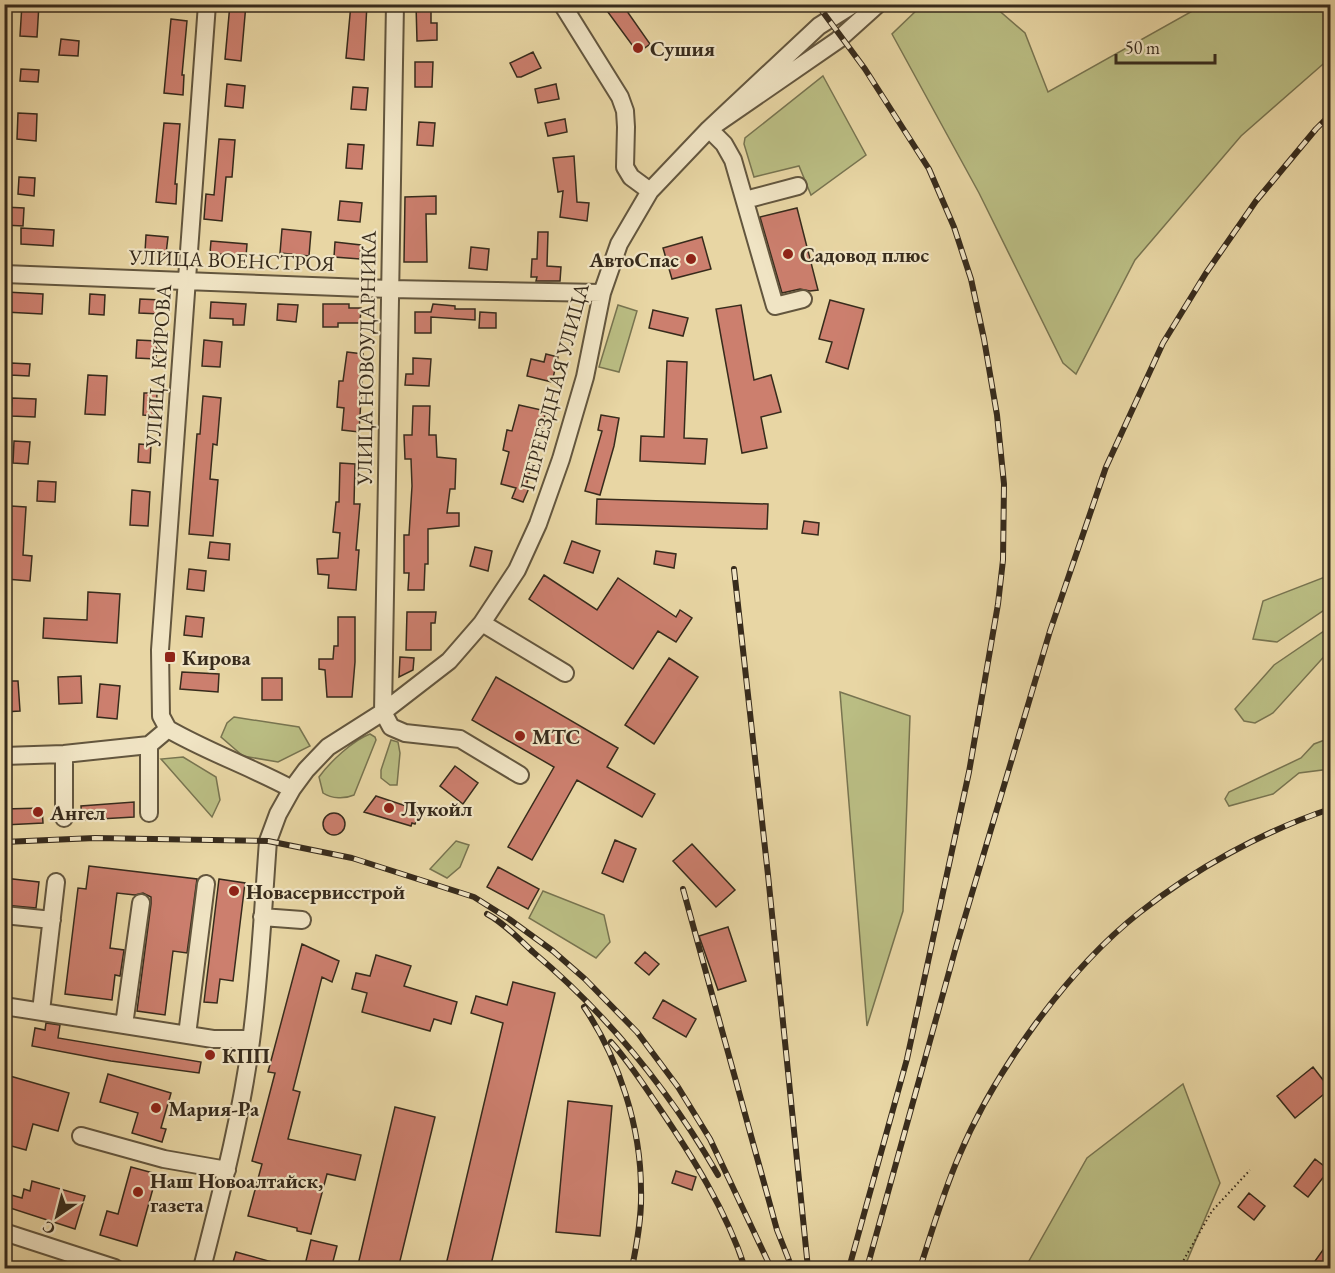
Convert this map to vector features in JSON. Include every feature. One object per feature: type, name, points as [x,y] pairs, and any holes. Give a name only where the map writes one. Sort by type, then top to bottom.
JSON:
[{"type":"street","name":"УЛИЦА КИРОВА","points":[[168,729],[161,716],[160,650],[207,4]]},
{"type":"street","name":"УЛИЦА НОВОУДАРНИКА","points":[[382,712],[395,4]]},
{"type":"street","points":[[562,4],[620,98],[625,111],[625,167],[631,177],[650,191]]},
{"type":"street","points":[[709,129],[819,26],[854,4]]},
{"type":"street","points":[[709,129],[838,40],[878,4]]},
{"type":"street","points":[[709,129],[724,144],[733,160],[775,306],[803,299]]},
{"type":"street","name":"ПЕРЕЕЗДНАЯ УЛИЦА","points":[[202,1269],[244,1086],[251,1040],[268,842],[278,814],[292,789],[328,747],[382,712],[449,661],[482,622],[517,570],[538,524],[561,459],[585,376],[602,293],[619,244],[650,191],[709,129]]},
{"type":"street","points":[[745,200],[798,186]]},
{"type":"street","name":"УЛИЦА ВОЕНСТРОЯ","points":[[4,274],[390,289],[602,293]]},
{"type":"street","points":[[482,622],[565,673]]},
{"type":"street","points":[[382,712],[391,727],[405,733],[460,740],[520,775]]},
{"type":"street","points":[[4,756],[64,754],[149,745],[168,729],[197,746],[257,770],[292,789]]},
{"type":"street","points":[[149,745],[149,813]]},
{"type":"street","points":[[64,754],[64,818]]},
{"type":"street","points":[[41,1011],[56,882]]},
{"type":"street","points":[[188,1035],[206,884]]},
{"type":"street","points":[[124,1025],[141,903]]},
{"type":"street","points":[[4,915],[52,920]]},
{"type":"street","points":[[262,917],[302,920]]},
{"type":"street","points":[[4,1006],[213,1039],[251,1040]]},
{"type":"street","points":[[81,1136],[164,1159],[226,1170]]},
{"type":"street","points":[[4,1232],[115,1269]]},
{"type":"path","points":[[1179,1269],[1212,1211],[1250,1170]]},
{"type":"green space","points":[[973,4],[996,8],[1025,33],[1048,92],[1203,5],[1330,5],[1330,58],[1241,136],[1135,260],[1076,374],[1063,363],[979,193],[892,34],[918,9],[938,5]]},
{"type":"green space","points":[[823,76],[866,155],[811,195],[799,166],[754,177],[744,144],[745,138]]},
{"type":"green space","points":[[618,305],[637,311],[619,372],[599,367]]},
{"type":"green space","points":[[1330,575],[1330,606],[1277,642],[1253,639],[1263,601]]},
{"type":"green space","points":[[1330,627],[1330,650],[1273,713],[1255,723],[1244,721],[1235,709],[1274,665]]},
{"type":"green space","points":[[840,692],[910,716],[903,911],[867,1026]]},
{"type":"green space","points":[[234,717],[299,727],[310,746],[278,762],[243,756],[221,737],[227,723]]},
{"type":"green space","points":[[370,734],[376,740],[354,795],[338,798],[323,793],[319,777],[323,771],[349,747]]},
{"type":"green space","points":[[1330,738],[1330,769],[1299,773],[1273,794],[1229,806],[1225,799],[1229,792],[1301,758],[1314,744]]},
{"type":"green space","points":[[391,740],[398,742],[400,753],[397,785],[390,785],[381,778],[381,770]]},
{"type":"green space","points":[[183,757],[216,777],[220,800],[212,817],[161,759]]},
{"type":"green space","points":[[456,841],[469,845],[460,867],[447,878],[430,869]]},
{"type":"green space","points":[[543,891],[604,915],[610,942],[596,958],[529,918]]},
{"type":"green space","points":[[1183,1084],[1220,1183],[1184,1268],[1025,1268],[1087,1158]]},
{"type":"building","points":[[22,4],[39,4],[37,37],[20,36]]},
{"type":"building","points":[[230,4],[246,4],[241,61],[225,59]]},
{"type":"building","points":[[351,4],[367,4],[364,60],[346,58]]},
{"type":"building","points":[[416,4],[431,4],[431,23],[437,23],[437,40],[417,41]]},
{"type":"building","points":[[602,4],[622,4],[650,44],[638,53]]},
{"type":"building","points":[[171,19],[187,21],[182,75],[184,75],[183,95],[164,93]]},
{"type":"building","points":[[61,39],[79,41],[78,56],[59,55]]},
{"type":"building","points":[[533,52],[541,68],[517,77],[510,63]]},
{"type":"building","points":[[415,62],[433,62],[432,87],[415,87]]},
{"type":"building","points":[[21,69],[39,70],[38,82],[20,81]]},
{"type":"building","points":[[227,84],[245,86],[243,108],[225,106]]},
{"type":"building","points":[[556,84],[559,99],[538,103],[535,89]]},
{"type":"building","points":[[353,87],[368,88],[366,110],[351,109]]},
{"type":"building","points":[[18,113],[37,114],[36,141],[17,139]]},
{"type":"building","points":[[565,119],[567,132],[548,136],[545,123]]},
{"type":"building","points":[[419,122],[435,123],[433,146],[417,145]]},
{"type":"building","points":[[164,123],[180,124],[175,184],[177,184],[176,204],[156,202]]},
{"type":"building","points":[[219,139],[235,140],[232,177],[226,177],[222,221],[204,219],[206,194],[214,195]]},
{"type":"building","points":[[348,144],[364,145],[362,169],[346,168]]},
{"type":"building","points":[[574,156],[577,202],[589,203],[587,221],[560,217],[563,191],[558,192],[553,158]]},
{"type":"building","points":[[19,177],[35,178],[34,196],[18,194]]},
{"type":"building","points":[[436,196],[436,214],[426,214],[427,262],[404,262],[405,197]]},
{"type":"building","points":[[340,201],[362,203],[360,222],[338,220]]},
{"type":"building","points":[[4,207],[24,208],[23,226],[4,225]]},
{"type":"building","name":"Садовод плюс","points":[[797,208],[818,290],[800,289],[782,293],[760,217]]},
{"type":"building","points":[[21,228],[54,230],[53,246],[21,244]]},
{"type":"building","points":[[282,229],[311,232],[309,256],[280,253]]},
{"type":"building","points":[[538,232],[548,232],[547,266],[561,267],[560,281],[536,281],[537,277],[531,277],[532,259],[537,259]]},
{"type":"building","points":[[146,235],[168,237],[166,254],[145,252]]},
{"type":"building","points":[[702,237],[711,269],[672,279],[663,248]]},
{"type":"building","points":[[211,241],[247,244],[246,257],[210,253]]},
{"type":"building","points":[[335,242],[361,245],[360,259],[334,257]]},
{"type":"building","points":[[471,247],[489,249],[487,270],[469,268]]},
{"type":"building","points":[[6,292],[43,294],[42,314],[5,312]]},
{"type":"building","points":[[90,294],[105,295],[104,315],[89,314]]},
{"type":"building","points":[[140,299],[161,300],[160,314],[139,313]]},
{"type":"building","points":[[830,300],[864,309],[848,369],[826,362],[832,342],[819,339]]},
{"type":"building","points":[[211,302],[246,304],[244,325],[233,325],[233,319],[210,318]]},
{"type":"building","points":[[278,304],[298,305],[296,322],[277,320]]},
{"type":"building","points":[[323,304],[349,304],[349,308],[361,308],[360,323],[338,323],[338,327],[323,327]]},
{"type":"building","points":[[433,304],[455,306],[455,309],[475,309],[475,320],[431,317],[431,333],[415,333],[415,312],[431,312]]},
{"type":"building","points":[[741,305],[754,380],[771,375],[781,412],[761,417],[767,448],[742,453],[716,309]]},
{"type":"building","points":[[653,310],[688,318],[683,336],[649,328]]},
{"type":"building","points":[[480,312],[496,313],[496,328],[479,328]]},
{"type":"building","points":[[137,340],[157,341],[156,359],[136,358]]},
{"type":"building","points":[[204,340],[222,342],[220,367],[202,366]]},
{"type":"building","points":[[347,352],[363,354],[359,382],[362,382],[359,432],[342,430],[344,408],[337,407],[339,381],[343,381]]},
{"type":"building","points":[[546,354],[558,357],[552,382],[527,376],[531,359],[544,362]]},
{"type":"building","points":[[413,358],[431,359],[429,386],[405,385],[406,374],[413,374]]},
{"type":"building","points":[[667,361],[687,362],[684,438],[707,439],[705,464],[640,461],[641,436],[664,437]]},
{"type":"building","points":[[11,363],[30,364],[29,376],[10,375]]},
{"type":"building","points":[[88,375],[107,376],[105,415],[85,414]]},
{"type":"building","points":[[144,393],[157,393],[156,416],[143,415]]},
{"type":"building","points":[[203,396],[221,398],[217,445],[213,444],[210,479],[218,480],[213,536],[189,534],[197,434],[200,434]]},
{"type":"building","points":[[12,398],[36,399],[35,417],[11,416]]},
{"type":"building","points":[[519,405],[546,411],[540,434],[535,433],[528,466],[531,467],[526,487],[529,488],[523,502],[512,498],[516,488],[501,484],[509,452],[503,450],[507,430],[512,431]]},
{"type":"building","points":[[413,406],[430,406],[429,435],[436,435],[437,457],[456,459],[455,489],[450,489],[447,513],[459,513],[459,526],[428,529],[428,564],[425,564],[424,590],[408,590],[409,573],[404,573],[404,535],[409,535],[412,486],[411,459],[405,459],[404,435],[412,435]]},
{"type":"building","points":[[601,415],[619,418],[614,446],[600,495],[585,491],[602,431],[598,430]]},
{"type":"building","points":[[14,441],[30,442],[28,464],[13,463]]},
{"type":"building","points":[[139,444],[151,445],[150,463],[138,462]]},
{"type":"building","points":[[340,463],[355,464],[354,504],[360,504],[356,550],[359,550],[356,590],[328,588],[329,575],[318,574],[317,559],[338,558],[340,533],[333,532],[336,502],[339,502]]},
{"type":"building","points":[[38,481],[56,482],[55,502],[37,501]]},
{"type":"building","points":[[132,490],[150,492],[148,526],[130,525]]},
{"type":"building","points":[[597,499],[768,504],[767,529],[596,524]]},
{"type":"building","points":[[11,506],[26,507],[23,555],[32,556],[30,581],[6,579]]},
{"type":"building","points":[[804,521],[819,523],[818,535],[802,533]]},
{"type":"building","points":[[572,541],[600,551],[593,573],[564,563]]},
{"type":"building","points":[[210,542],[230,544],[229,560],[208,558]]},
{"type":"building","points":[[475,547],[492,551],[488,571],[470,566]]},
{"type":"building","points":[[656,551],[676,554],[674,568],[654,564]]},
{"type":"building","points":[[189,569],[206,571],[204,591],[187,589]]},
{"type":"building","points":[[544,575],[597,610],[618,578],[676,617],[680,610],[692,618],[676,642],[658,631],[633,669],[529,599]]},
{"type":"building","points":[[88,592],[120,594],[117,643],[43,638],[44,618],[87,620]]},
{"type":"building","points":[[407,612],[436,612],[435,623],[431,623],[431,650],[406,650]]},
{"type":"building","points":[[186,616],[204,618],[202,637],[184,635]]},
{"type":"building","points":[[338,617],[355,617],[352,697],[327,697],[325,670],[319,669],[319,659],[333,659],[334,646],[338,646]]},
{"type":"building","points":[[400,657],[414,658],[413,670],[399,677]]},
{"type":"building","points":[[669,658],[698,677],[654,744],[625,725]]},
{"type":"building","points":[[182,672],[219,674],[218,692],[180,689]]},
{"type":"building","points":[[81,676],[82,703],[59,704],[58,677]]},
{"type":"building","points":[[496,677],[618,748],[607,767],[655,794],[642,817],[577,780],[532,860],[508,847],[554,767],[472,720]]},
{"type":"building","points":[[262,678],[282,678],[282,700],[262,700]]},
{"type":"building","points":[[4,681],[18,681],[20,711],[4,712]]},
{"type":"building","points":[[100,684],[120,686],[117,719],[97,717]]},
{"type":"building","points":[[455,766],[478,783],[463,804],[440,786]]},
{"type":"building","points":[[376,796],[412,808],[411,810],[419,813],[415,824],[412,823],[411,826],[364,812]]},
{"type":"building","points":[[134,802],[134,817],[82,820],[81,806]]},
{"type":"building","points":[[42,808],[43,823],[4,825],[4,809]]},
{"type":"building","points":[[330,813],[338,813],[345,820],[345,828],[338,835],[330,835],[323,828],[323,820]]},
{"type":"building","points":[[615,840],[636,849],[623,882],[602,873]]},
{"type":"building","points":[[692,844],[735,890],[716,907],[673,861]]},
{"type":"building","points":[[89,866],[197,879],[187,953],[173,951],[165,1015],[137,1011],[151,904],[151,897],[143,893],[135,895],[117,893],[110,948],[124,950],[120,976],[115,975],[112,1000],[65,994],[78,888],[86,889]]},
{"type":"building","points":[[498,867],[539,889],[528,909],[487,887]]},
{"type":"building","points":[[4,878],[39,882],[36,908],[4,905]]},
{"type":"building","points":[[219,879],[245,883],[233,981],[220,979],[217,1003],[204,1002]]},
{"type":"building","points":[[728,927],[746,981],[718,990],[699,936]]},
{"type":"building","points":[[302,944],[339,961],[332,982],[322,977],[293,1090],[300,1092],[288,1139],[361,1155],[355,1180],[327,1174],[311,1234],[297,1231],[297,1228],[248,1216],[262,1164],[252,1161],[275,1073],[268,1072]]},
{"type":"building","points":[[645,952],[659,964],[649,975],[635,963]]},
{"type":"building","points":[[376,955],[411,966],[404,986],[457,1002],[451,1024],[434,1019],[430,1031],[362,1012],[367,993],[352,989],[356,973],[370,976]]},
{"type":"building","points":[[513,982],[555,993],[490,1269],[445,1269],[503,1023],[471,1013],[476,996],[507,1005]]},
{"type":"building","points":[[663,1000],[696,1019],[686,1037],[653,1018]]},
{"type":"building","points":[[46,1023],[60,1025],[58,1038],[201,1062],[199,1073],[111,1061],[32,1046],[35,1028],[45,1030]]},
{"type":"building","points":[[1313,1067],[1330,1089],[1295,1118],[1277,1096]]},
{"type":"building","points":[[108,1074],[171,1093],[161,1128],[166,1129],[162,1142],[132,1133],[138,1113],[100,1102]]},
{"type":"building","points":[[10,1076],[69,1093],[58,1131],[33,1124],[26,1150],[4,1144],[4,1093]]},
{"type":"building","points":[[568,1101],[612,1106],[600,1236],[556,1232]]},
{"type":"building","points":[[395,1107],[435,1117],[398,1269],[357,1269]]},
{"type":"building","points":[[1315,1159],[1329,1170],[1308,1197],[1294,1186]]},
{"type":"building","name":"Наш Новоалтайск, газета","points":[[131,1167],[157,1174],[137,1246],[100,1235],[107,1211],[118,1214]]},
{"type":"building","points":[[676,1171],[696,1177],[692,1190],[672,1183]]},
{"type":"building","points":[[32,1181],[85,1196],[75,1229],[4,1206],[4,1193],[22,1198],[24,1189],[30,1191]]},
{"type":"building","points":[[1249,1193],[1265,1206],[1254,1220],[1238,1207]]},
{"type":"building","points":[[311,1240],[337,1246],[331,1269],[304,1269]]},
{"type":"building","points":[[1330,1240],[1330,1269],[1325,1269],[1315,1261]]},
{"type":"building","points":[[236,1252],[283,1265],[283,1269],[231,1269]]},
{"type":"railway","points":[[817,4],[865,69],[929,169],[954,227],[971,279],[984,339],[997,415],[1004,484],[1003,560],[998,604],[969,772],[907,1059],[849,1268]]},
{"type":"railway","points":[[867,1268],[956,947],[1050,631],[1106,467],[1163,343],[1206,273],[1256,201],[1330,115]]},
{"type":"railway","points":[[734,569],[808,1268]]},
{"type":"railway","points":[[920,1268],[953,1170],[974,1124],[1012,1057],[1035,1024],[1085,963],[1139,913],[1183,881],[1255,840],[1330,809]]},
{"type":"railway","points":[[4,842],[95,838],[268,841],[352,858],[474,897],[553,951],[585,979],[637,1032],[678,1087],[710,1139],[771,1268]]},
{"type":"railway","points":[[683,889],[777,1230],[792,1268]]},
{"type":"railway","points":[[487,914],[560,976],[612,1028],[679,1113],[718,1175]]},
{"type":"railway","points":[[584,1007],[608,1049],[617,1071],[626,1094],[637,1142],[641,1210],[632,1268]]},
{"type":"railway","points":[[611,1042],[641,1081],[695,1164],[718,1204],[745,1268]]},
{"type":"place","name":"Сушия","points":[[638,48]]},
{"type":"place","name":"Садовод плюс","points":[[788,254]]},
{"type":"place","name":"АвтоСпас","points":[[691,259]]},
{"type":"place","name":"Кирова","points":[[170,657]]},
{"type":"place","name":"МТС","points":[[520,736]]},
{"type":"place","name":"Лукойл","points":[[389,808]]},
{"type":"place","name":"Ангел","points":[[38,812]]},
{"type":"place","name":"Новасервисстрой","points":[[234,891]]},
{"type":"place","name":"КПП","points":[[210,1055]]},
{"type":"place","name":"Мария-Ра","points":[[156,1108]]},
{"type":"place","name":"Наш Новоалтайск, газета","points":[[138,1192]]}]
